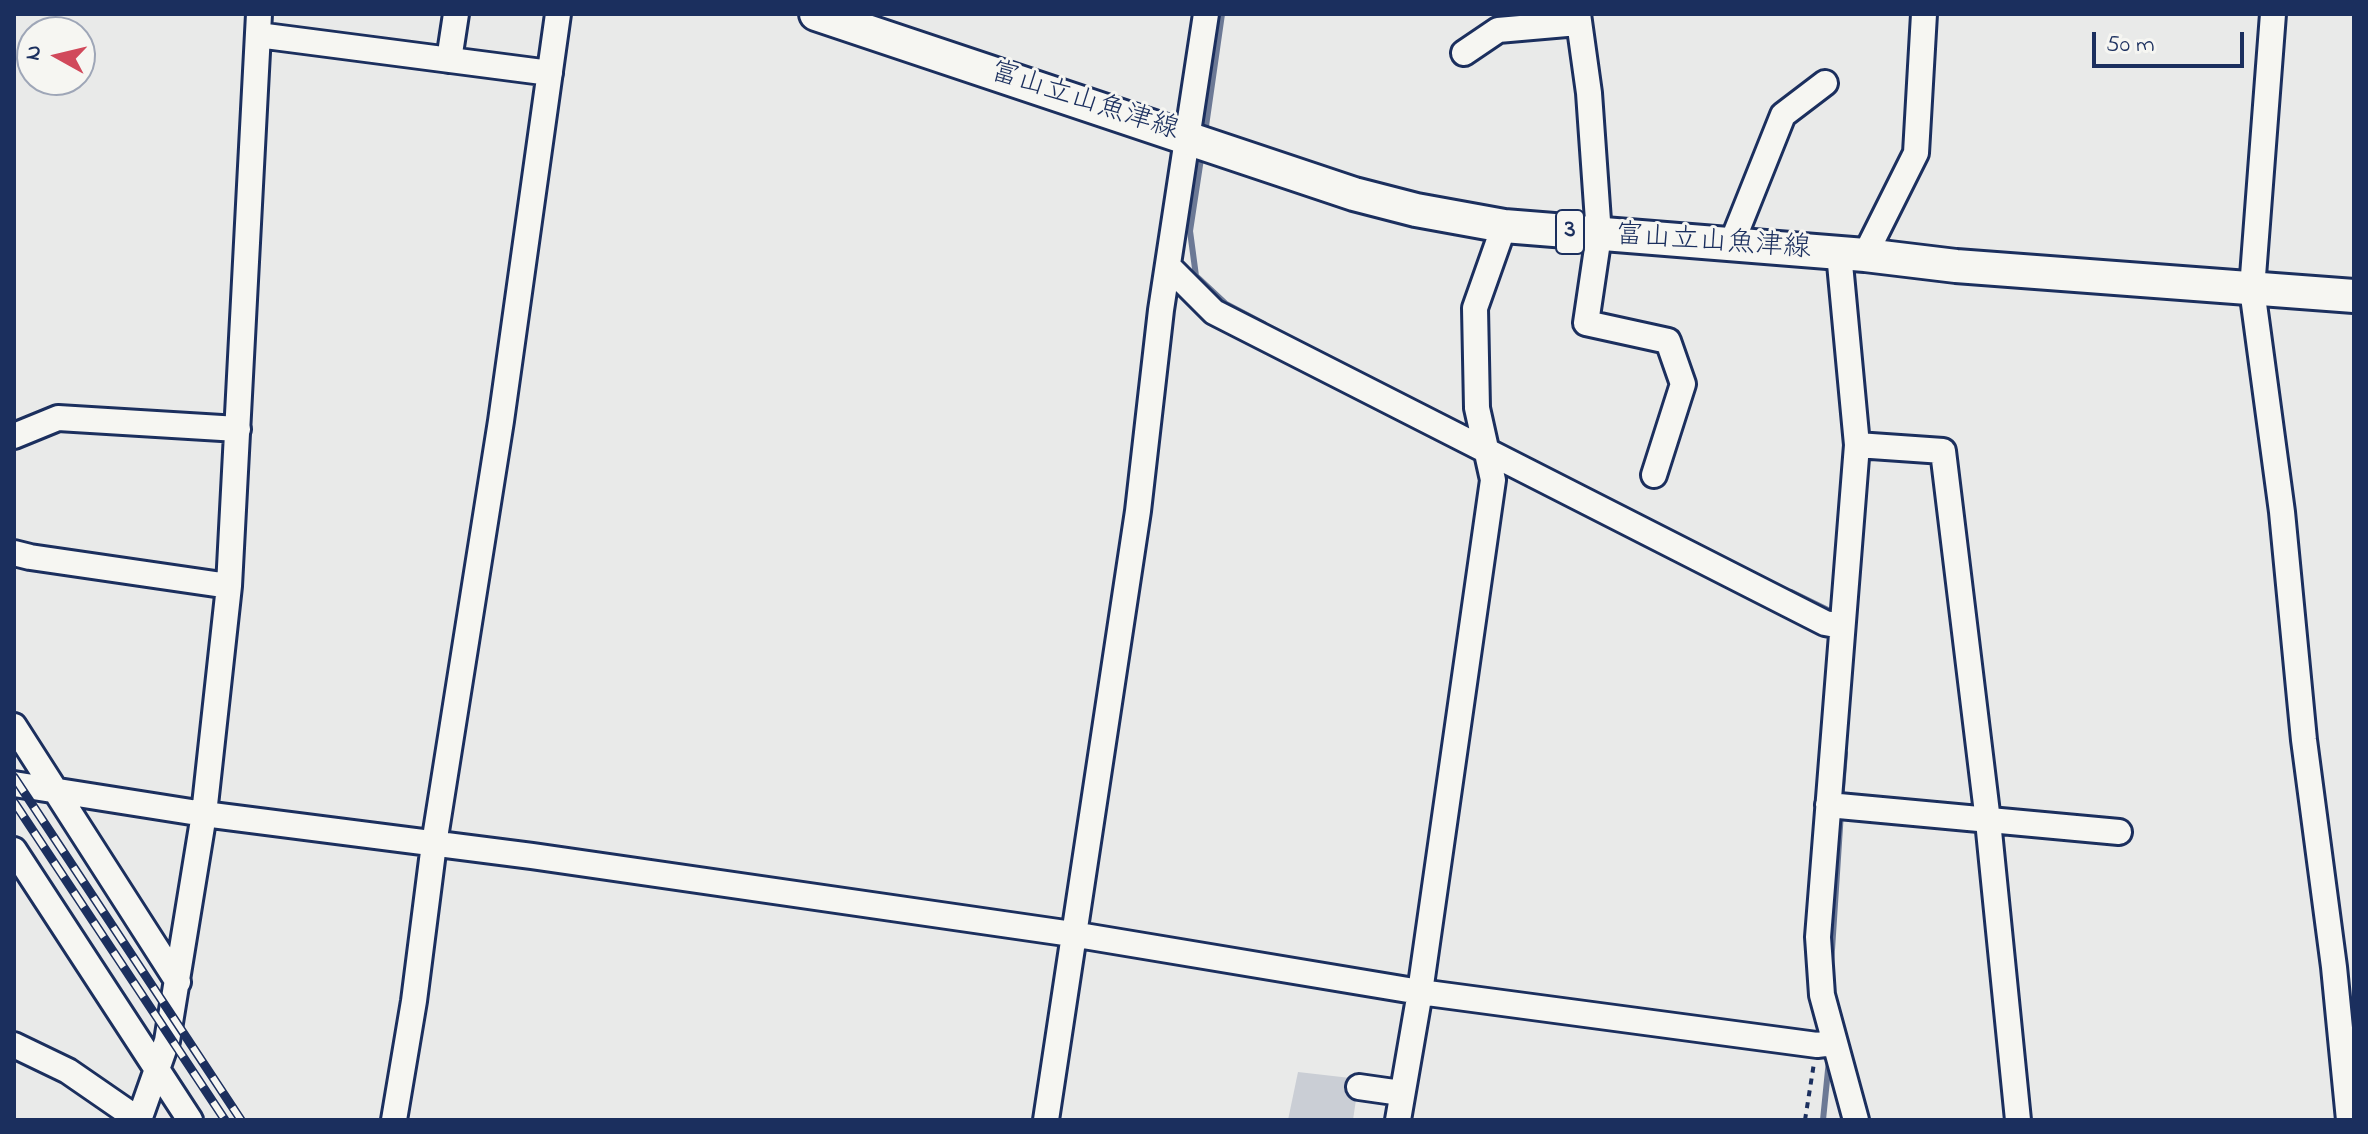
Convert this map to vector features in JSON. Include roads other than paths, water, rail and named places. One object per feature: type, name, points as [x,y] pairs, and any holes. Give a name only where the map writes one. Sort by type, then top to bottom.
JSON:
[{"type":"main road","name":"富山立山魚津線","points":[[816,14],[1354,194],[1416,210],[1504,226],[1599,235],[2354,296]]},
{"type":"street","points":[[449,60],[456,14]]},
{"type":"street","points":[[394,1120],[501,421],[558,14]]},
{"type":"street","points":[[1046,1120],[1138,511],[1168,266],[1206,14]]},
{"type":"street","points":[[1856,1120],[1825,1044],[1818,937],[1857,445],[1852,254],[1916,153],[1924,14]]},
{"type":"street","points":[[2273,14],[2252,289],[2282,512],[2304,740],[2334,967],[2349,1120]]},
{"type":"street","points":[[1464,53],[1498,30],[1578,18],[1589,93],[1599,235],[1586,323],[1668,341],[1683,384],[1654,475]]},
{"type":"street","points":[[14,1045],[68,1071],[139,1120],[167,1041],[204,814],[229,586],[259,24],[449,60],[550,73]]},
{"type":"street","points":[[1731,245],[1783,115],[1825,83]]},
{"type":"street","points":[[1398,1120],[1420,992],[1493,480],[1477,408],[1475,308],[1504,226]]},
{"type":"street","points":[[1168,266],[1214,312],[1825,623],[1841,626]]},
{"type":"street","points":[[14,436],[58,418],[238,429]]},
{"type":"street","points":[[1857,445],[1943,451],[1988,821],[2018,1120]]},
{"type":"street","points":[[14,553],[229,586]]},
{"type":"street","points":[[14,726],[178,982]]},
{"type":"street","points":[[14,784],[204,814],[1072,934],[1420,992],[1825,1044]]},
{"type":"street","points":[[1828,805],[2119,832]]},
{"type":"street","points":[[14,850],[190,1120]]},
{"type":"street","points":[[1359,1087],[1401,1093]]},
{"type":"waterway","points":[[1205,133],[1222,14]]},
{"type":"waterway","points":[[1202,152],[1190,231],[1196,276],[1226,304],[1264,324]]},
{"type":"waterway","points":[[1791,592],[1838,615]]},
{"type":"waterway","points":[[1841,801],[1845,753]]},
{"type":"waterway","points":[[1831,965],[1841,812]]},
{"type":"waterway","points":[[1823,1120],[1829,1060]]},
{"type":"railway","points":[[14,777],[241,1120]]},
{"type":"railway","points":[[14,802],[225,1120]]}]
